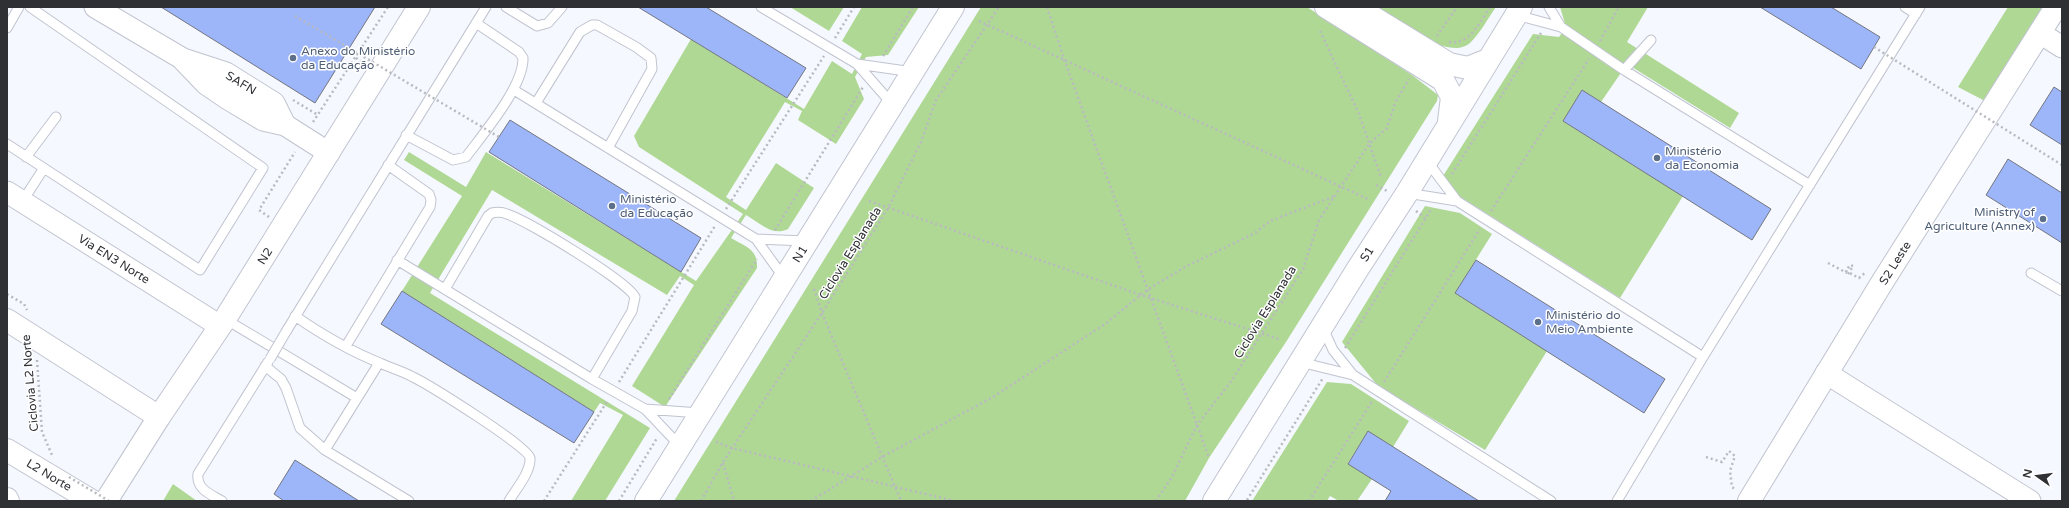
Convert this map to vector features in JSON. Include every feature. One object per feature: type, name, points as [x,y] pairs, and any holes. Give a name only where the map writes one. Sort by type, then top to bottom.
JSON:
[{"type":"main road","name":"N2","points":[[107,501],[158,417],[223,322],[419,7]]},
{"type":"main road","name":"N1","points":[[646,501],[954,7]]},
{"type":"main road","points":[[1326,7],[1423,58],[1468,68],[1488,60]]},
{"type":"main road","points":[[1356,7],[1423,58],[1443,80],[1452,97],[1449,122]]},
{"type":"main road","name":"S2 Leste","points":[[1749,500],[1826,373],[2056,7]]},
{"type":"main road","name":"S1","points":[[1217,500],[1300,362],[1407,193],[1518,11]]},
{"type":"main road","points":[[7,320],[158,417]]},
{"type":"main road","name":"L2 Norte","points":[[7,450],[68,479],[92,501]]},
{"type":"street","name":"SAFN","points":[[95,7],[211,77],[226,73],[285,125],[329,152]]},
{"type":"street","points":[[2040,33],[2062,46]]},
{"type":"street","name":"Via EN3 Norte","points":[[15,197],[223,322]]},
{"type":"street","points":[[1826,373],[2030,501]]},
{"type":"lane","points":[[7,28],[18,7]]},
{"type":"lane","points":[[7,144],[200,270],[264,168],[30,7]]},
{"type":"lane","points":[[218,499],[201,488],[198,474],[486,7]]},
{"type":"lane","points":[[506,7],[537,26],[548,23],[562,7]]},
{"type":"lane","points":[[761,7],[857,64],[893,105]]},
{"type":"lane","points":[[1550,7],[1561,27]]},
{"type":"lane","points":[[1617,501],[1702,357],[1918,10],[1905,7]]},
{"type":"lane","points":[[1518,11],[1561,27],[1624,70],[1810,185]]},
{"type":"lane","points":[[406,135],[454,160],[466,157],[514,90],[522,68],[523,58],[519,52],[476,23]]},
{"type":"lane","points":[[536,103],[580,32],[585,28],[597,25],[636,47],[650,58],[652,69],[608,148]]},
{"type":"lane","points":[[1624,70],[1651,40]]},
{"type":"lane","points":[[857,64],[913,72]]},
{"type":"lane","points":[[514,90],[756,239],[784,279]]},
{"type":"lane","points":[[26,157],[56,117]]},
{"type":"lane","points":[[1426,160],[1457,201],[1702,357]]},
{"type":"lane","points":[[346,346],[427,214],[431,200],[429,194],[388,165]]},
{"type":"lane","points":[[15,197],[44,168]]},
{"type":"lane","points":[[1407,193],[1457,201]]},
{"type":"lane","points":[[445,289],[488,216],[497,212],[521,220],[593,264],[632,290],[635,297],[632,311],[592,379]]},
{"type":"lane","points":[[756,239],[808,241]]},
{"type":"lane","points":[[398,260],[592,379],[645,409],[680,446]]},
{"type":"lane","points":[[2032,272],[2062,291]]},
{"type":"lane","points":[[295,316],[317,332],[379,363],[414,377],[527,451],[530,457],[527,471],[509,501]]},
{"type":"lane","points":[[223,322],[357,398]]},
{"type":"lane","points":[[1322,327],[1339,358],[1353,375],[1551,501]]},
{"type":"lane","points":[[267,362],[281,379],[286,388],[300,428],[325,450],[409,501]]},
{"type":"lane","points":[[1300,362],[1353,375]]},
{"type":"lane","points":[[325,450],[379,363]]},
{"type":"lane","points":[[645,409],[700,413]]},
{"type":"path","points":[[283,226],[259,210],[388,7]]},
{"type":"path","points":[[544,501],[614,391],[721,217],[830,48],[854,7]]},
{"type":"path","name":"Ciclovia Esplanada","points":[[701,501],[723,462],[822,313],[888,208],[921,142],[936,100],[986,23],[999,7]]},
{"type":"path","points":[[1047,7],[1064,59],[1209,458]]},
{"type":"path","name":"Ciclovia Esplanada","points":[[1156,501],[1172,477],[1197,426],[1232,380],[1302,269],[1319,220],[1369,144],[1387,128],[1395,103],[1456,7]]},
{"type":"path","points":[[1446,41],[1455,43],[1469,38],[1490,7]]},
{"type":"path","points":[[1309,501],[1594,50],[1619,7]]},
{"type":"path","points":[[295,16],[499,137]]},
{"type":"path","points":[[979,21],[1368,199]]},
{"type":"path","points":[[1445,185],[1547,22]]},
{"type":"path","points":[[1320,31],[1359,114],[1381,177]]},
{"type":"path","points":[[1874,47],[2062,165]]},
{"type":"path","points":[[811,501],[882,457],[994,397],[1105,324],[1147,290],[1185,267],[1255,233],[1270,221],[1336,196]]},
{"type":"path","points":[[1339,358],[1438,198]]},
{"type":"path","points":[[869,201],[1141,295],[1279,339]]},
{"type":"path","points":[[1828,263],[1847,273],[1853,266]]},
{"type":"path","points":[[814,289],[822,313],[901,501]]},
{"type":"path","name":"Ciclovia L2 Norte","points":[[7,294],[24,304],[36,338],[42,432],[51,454],[56,460]]},
{"type":"path","points":[[1247,500],[1329,369]]},
{"type":"path","points":[[716,442],[732,448],[955,501]]},
{"type":"path","points":[[1706,457],[1722,462],[1729,451],[1735,456],[1730,471],[1732,487],[1749,500]]},
{"type":"path","points":[[723,462],[734,501]]},
{"type":"path","points":[[68,479],[107,501]]},
{"type":"green space","points":[[790,7],[844,7],[829,31]]},
{"type":"green space","points":[[862,7],[919,7],[888,55],[866,57],[855,77],[864,99],[836,144],[798,120],[802,111],[785,102],[726,197],[746,210],[776,163],[814,188],[788,229],[782,231],[771,230],[746,215],[731,238],[750,249],[757,262],[757,268],[665,407],[632,386],[694,285],[680,276],[667,295],[492,190],[430,293],[650,428],[605,501],[571,501],[623,415],[600,403],[594,412],[402,291],[462,196],[404,160],[409,152],[466,187],[486,152],[696,281],[743,214],[639,147],[634,136],[691,39],[804,109],[832,61],[852,74],[862,54],[842,41]]},
{"type":"green space","points":[[981,7],[1307,7],[1412,75],[1438,95],[1437,101],[1286,342],[1209,458],[1185,501],[674,501]]},
{"type":"green space","points":[[1373,7],[1496,7],[1471,42],[1461,47],[1449,48],[1421,37]]},
{"type":"green space","points":[[1560,7],[1648,7],[1627,42],[1739,113],[1730,128],[1627,64],[1601,102],[1582,90],[1563,121],[1683,196],[1620,298],[1448,189],[1443,176],[1533,34],[1559,37],[1566,27]]},
{"type":"green space","points":[[2008,7],[2049,7],[1985,101],[1958,87]]},
{"type":"green space","points":[[1425,206],[1460,213],[1492,234],[1455,293],[1547,351],[1485,450],[1378,386],[1342,342]]},
{"type":"green space","points":[[1327,382],[1351,384],[1409,421],[1393,447],[1368,431],[1348,463],[1372,479],[1357,501],[1339,501],[1330,496],[1327,501],[1252,501]]},
{"type":"green space","points":[[173,484],[197,501],[163,501]]},
{"type":"building","name":"Anexo do Ministério da Educação","points":[[161,7],[375,7],[315,103]]},
{"type":"building","points":[[638,7],[706,7],[806,68],[787,98]]},
{"type":"building","points":[[1760,7],[1831,7],[1880,37],[1861,69]]},
{"type":"building","points":[[2054,87],[2062,92],[2062,145],[2030,125]]},
{"type":"building","name":"Ministério da Economia","points":[[1582,90],[1771,209],[1752,240],[1563,121]]},
{"type":"building","name":"Ministério da Educação","points":[[510,120],[701,238],[681,272],[489,152]]},
{"type":"building","name":"Ministry of Agriculture (Annex)","points":[[2008,159],[2062,193],[2062,243],[1986,195]]},
{"type":"building","name":"Ministério do Meio Ambiente","points":[[1476,260],[1665,379],[1644,413],[1455,293]]},
{"type":"building","points":[[402,291],[594,412],[574,443],[381,324]]},
{"type":"building","points":[[1368,431],[1479,501],[1385,501],[1391,491],[1348,464]]},
{"type":"building","points":[[295,460],[359,501],[284,501],[274,494]]},
{"type":"place","name":"Anexo do Ministério da Educação","points":[[293,58]]},
{"type":"place","name":"Ministério da Economia","points":[[1657,158]]},
{"type":"place","name":"Ministério da Educação","points":[[612,206]]},
{"type":"place","name":"Ministry of Agriculture (Annex)","points":[[2043,219]]},
{"type":"place","name":"Ministério do Meio Ambiente","points":[[1538,322]]}]
